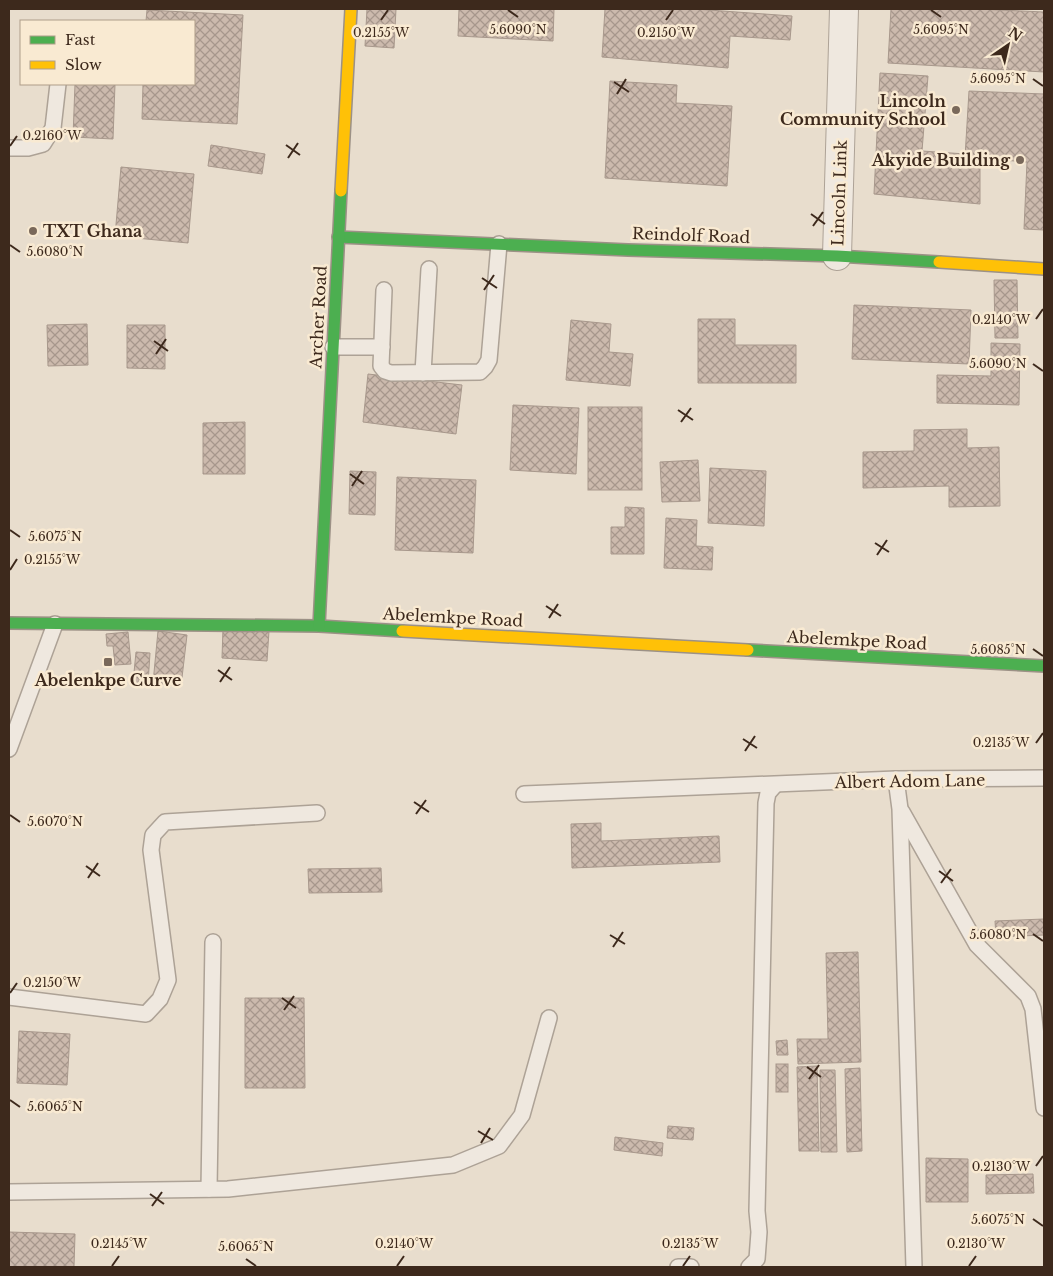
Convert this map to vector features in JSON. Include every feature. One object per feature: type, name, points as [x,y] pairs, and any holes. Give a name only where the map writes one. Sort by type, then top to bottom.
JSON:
[{"type":"street","name":"Archer Road","points":[[319,626],[351,9]]},
{"type":"street","name":"Lincoln Link","points":[[837,256],[844,9]]},
{"type":"street","name":"Reindolf Road","points":[[338,237],[837,256],[1044,268]]},
{"type":"street","name":"Abelemkpe Road","points":[[9,623],[319,626],[1044,666]]},
{"type":"lane","points":[[9,148],[28,148],[43,144],[53,128],[58,85]]},
{"type":"lane","points":[[384,290],[381,366],[385,371],[391,373],[480,372],[489,360],[499,244]]},
{"type":"lane","points":[[423,373],[429,269]]},
{"type":"lane","points":[[333,347],[382,347]]},
{"type":"lane","points":[[9,749],[55,624]]},
{"type":"lane","name":"Albert Adom Lane","points":[[524,794],[896,779],[1044,778]]},
{"type":"lane","points":[[896,779],[900,809],[914,1267]]},
{"type":"lane","points":[[757,1264],[759,1232],[756,1211],[766,803],[768,793],[775,785]]},
{"type":"lane","points":[[900,809],[977,945],[1028,996],[1033,1009],[1044,1108]]},
{"type":"lane","points":[[9,997],[146,1014],[160,999],[168,980],[151,850],[153,835],[165,822],[317,813]]},
{"type":"lane","points":[[209,1190],[213,942]]},
{"type":"lane","points":[[9,1192],[209,1190],[453,1165],[499,1146],[522,1115],[549,1018]]},
{"type":"lane","points":[[678,1267],[691,1267]]},
{"type":"building","points":[[367,9],[396,9],[394,48],[365,46]]},
{"type":"building","points":[[459,9],[554,9],[553,41],[458,36]]},
{"type":"building","points":[[605,9],[695,9],[792,16],[790,40],[730,36],[728,68],[602,57]]},
{"type":"building","points":[[891,9],[977,9],[1044,12],[1044,72],[888,63]]},
{"type":"building","points":[[147,10],[243,15],[237,124],[142,119],[143,85],[195,85],[195,20],[146,20]]},
{"type":"building","points":[[880,73],[928,76],[922,151],[980,155],[980,204],[874,194]]},
{"type":"building","points":[[610,81],[677,85],[676,103],[732,106],[727,186],[605,178]]},
{"type":"building","points":[[75,85],[115,85],[113,139],[73,137]]},
{"type":"building","name":"Akyide Building","points":[[969,91],[1044,94],[1044,230],[1024,229],[1027,162],[965,157]]},
{"type":"building","points":[[211,145],[265,154],[262,174],[208,166]]},
{"type":"building","points":[[121,167],[194,174],[188,243],[115,236]]},
{"type":"building","points":[[994,280],[1017,280],[1018,338],[995,338]]},
{"type":"building","points":[[854,305],[971,310],[969,364],[852,359]]},
{"type":"building","points":[[698,319],[735,319],[735,345],[796,345],[796,383],[698,383]]},
{"type":"building","points":[[571,320],[611,324],[609,352],[633,354],[630,386],[566,380]]},
{"type":"building","points":[[87,324],[88,365],[48,366],[47,325]]},
{"type":"building","points":[[127,325],[165,325],[165,369],[127,368]]},
{"type":"building","points":[[991,343],[1020,344],[1019,405],[937,403],[937,375],[991,376]]},
{"type":"building","points":[[368,374],[462,385],[456,434],[363,422]]},
{"type":"building","points":[[513,405],[579,408],[576,474],[510,470]]},
{"type":"building","points":[[588,407],[642,407],[642,490],[588,490]]},
{"type":"building","points":[[245,422],[245,474],[203,474],[203,423]]},
{"type":"building","points":[[967,429],[967,448],[999,447],[1000,506],[949,507],[949,486],[863,488],[863,452],[914,451],[914,430]]},
{"type":"building","points":[[698,460],[700,501],[662,502],[660,462]]},
{"type":"building","points":[[710,468],[766,471],[764,526],[708,523]]},
{"type":"building","points":[[350,471],[376,472],[375,515],[349,514]]},
{"type":"building","points":[[397,477],[476,480],[473,553],[395,550]]},
{"type":"building","points":[[625,507],[644,508],[644,554],[611,554],[611,527],[625,527]]},
{"type":"building","points":[[666,518],[697,520],[696,546],[713,547],[712,570],[664,568]]},
{"type":"building","points":[[223,628],[269,631],[267,661],[222,658]]},
{"type":"building","points":[[158,631],[187,635],[181,686],[153,683]]},
{"type":"building","points":[[128,632],[131,664],[115,665],[113,646],[107,646],[106,634]]},
{"type":"building","points":[[136,652],[150,653],[148,684],[133,683]]},
{"type":"building","points":[[601,823],[601,841],[719,836],[720,862],[572,868],[571,824]]},
{"type":"building","points":[[381,868],[382,892],[309,893],[308,869]]},
{"type":"building","points":[[1044,919],[1044,935],[996,937],[995,921]]},
{"type":"building","points":[[858,952],[861,1062],[798,1064],[797,1039],[828,1039],[826,953]]},
{"type":"building","points":[[245,998],[304,998],[305,1088],[245,1088]]},
{"type":"building","points":[[19,1031],[70,1034],[67,1085],[17,1083]]},
{"type":"building","points":[[787,1040],[788,1055],[777,1055],[776,1041]]},
{"type":"building","points":[[776,1064],[788,1064],[788,1092],[776,1092]]},
{"type":"building","points":[[817,1066],[819,1151],[799,1151],[797,1067]]},
{"type":"building","points":[[860,1068],[862,1151],[847,1152],[845,1069]]},
{"type":"building","points":[[820,1070],[835,1070],[837,1152],[821,1152]]},
{"type":"building","points":[[668,1126],[694,1128],[693,1140],[667,1138]]},
{"type":"building","points":[[615,1137],[663,1143],[662,1156],[614,1150]]},
{"type":"building","points":[[926,1158],[968,1159],[968,1202],[926,1202]]},
{"type":"building","points":[[1033,1174],[1034,1193],[986,1194],[986,1175]]},
{"type":"building","points":[[9,1232],[75,1234],[74,1267],[9,1267]]},
{"type":"traffic: fast","points":[[319,626],[341,191]]},
{"type":"traffic: fast","points":[[338,237],[628,250],[837,256],[939,262]]},
{"type":"traffic: fast","points":[[9,623],[319,626],[402,631]]},
{"type":"traffic: fast","points":[[748,650],[1044,666]]},
{"type":"traffic: slow","points":[[341,191],[351,9]]},
{"type":"traffic: slow","points":[[939,262],[1044,269]]},
{"type":"traffic: slow","points":[[402,631],[748,650]]},
{"type":"place","name":"Lincoln Community School","points":[[956,110]]},
{"type":"place","name":"Akyide Building","points":[[1020,160]]},
{"type":"place","name":"TXT Ghana","points":[[33,231]]},
{"type":"place","name":"Abelenkpe Curve","points":[[108,662]]}]
